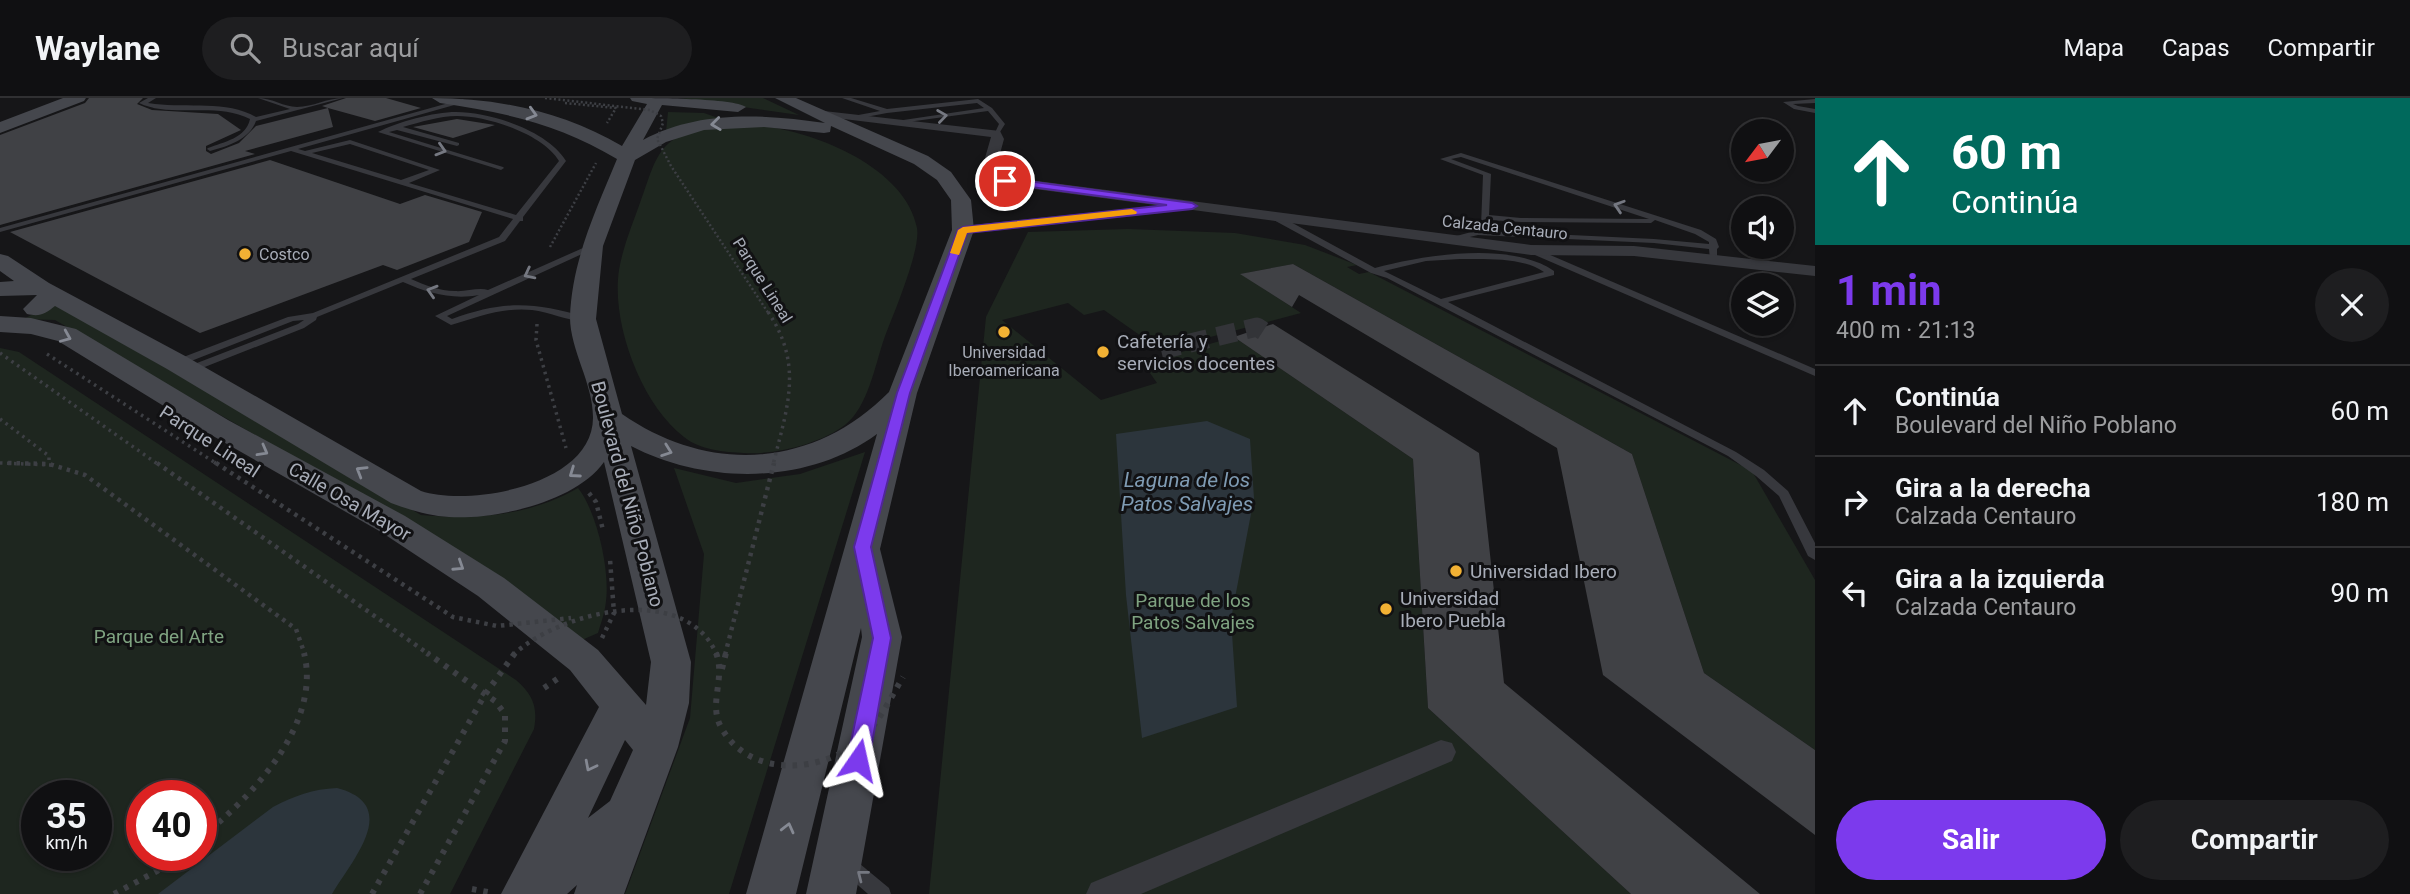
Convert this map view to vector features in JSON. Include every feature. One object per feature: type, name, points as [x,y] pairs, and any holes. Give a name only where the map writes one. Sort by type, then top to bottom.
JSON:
[{"type":"main road","name":"Boulevard del Niño Poblano","points":[[608,418],[583,319],[592,246],[614,155]]},
{"type":"street","points":[[4,125],[78,98]]},
{"type":"street","points":[[638,98],[756,110],[856,125]]},
{"type":"street","points":[[771,894],[904,393],[963,230],[961,200],[944,177],[920,160],[856,125],[816,113],[783,98]]},
{"type":"street","name":"Boulevard del Niño Poblano","points":[[614,155],[635,137],[656,99]]},
{"type":"street","points":[[453,100],[524,111],[551,120],[593,135],[614,155],[668,135],[727,122],[856,125],[890,117],[996,134]]},
{"type":"street","name":"Calzada Centauro","points":[[996,134],[998,139],[988,172],[991,177],[1531,250],[1714,253],[1815,271]]},
{"type":"street","name":"Calzada Centauro","points":[[963,230],[1192,206]]},
{"type":"street","name":"Calle Osa Mayor","points":[[0,261],[45,290],[404,496],[426,504],[453,507],[502,503],[531,495],[576,473],[597,454],[607,435],[608,418]]},
{"type":"street","points":[[0,289],[45,290],[50,298],[37,309],[0,323]]},
{"type":"street","name":"Calle Osa Mayor","points":[[0,323],[31,326],[66,335],[217,426],[393,524],[491,587],[584,660],[656,747]]},
{"type":"street","points":[[608,418],[654,447],[681,456],[712,462],[766,463],[825,450],[847,439],[882,417],[904,393]]},
{"type":"street","name":"Boulevard del Niño Poblano","points":[[599,894],[656,747],[667,703],[671,662],[608,418]]},
{"type":"street","points":[[835,876],[882,638],[863,547]]},
{"type":"street","points":[[527,894],[621,705]]},
{"type":"street","points":[[1103,894],[1441,752]]},
{"type":"street","points":[[527,894],[628,814]]},
{"type":"lane","points":[[153,98],[142,103],[215,106],[243,111],[253,120]]},
{"type":"lane","points":[[261,98],[296,109]]},
{"type":"lane","points":[[845,98],[890,117],[990,109]]},
{"type":"lane","points":[[253,120],[333,99]]},
{"type":"lane","points":[[1815,101],[1798,99],[1786,102],[1796,108],[1815,111]]},
{"type":"lane","points":[[0,230],[414,114],[453,100]]},
{"type":"lane","points":[[890,117],[972,101],[983,103],[1002,124],[996,134]]},
{"type":"lane","points":[[215,106],[224,102]]},
{"type":"lane","points":[[183,367],[301,326],[315,315],[502,239],[561,167],[562,156],[546,142],[488,121],[455,114],[382,132]]},
{"type":"lane","points":[[211,149],[242,136],[253,120]]},
{"type":"lane","points":[[365,127],[501,168]]},
{"type":"lane","points":[[397,128],[457,144]]},
{"type":"lane","points":[[305,154],[350,142],[436,170],[404,181]]},
{"type":"lane","points":[[290,149],[404,181],[520,219]]},
{"type":"lane","points":[[1452,240],[1478,233],[1654,242],[1714,253],[1713,241],[1698,232],[1465,155],[1443,158],[1445,161],[1487,174],[1485,227],[1478,233]]},
{"type":"lane","points":[[1273,216],[1732,454],[1784,494],[1814,551]]},
{"type":"lane","points":[[1486,217],[1609,222],[1662,221]]},
{"type":"lane","points":[[1293,219],[1382,272],[1431,258],[1478,258],[1527,262],[1548,269],[1551,273],[1439,302]]},
{"type":"lane","points":[[583,319],[538,307],[497,306],[451,322],[440,316],[592,246]]},
{"type":"lane","points":[[1531,250],[1815,373]]},
{"type":"lane","points":[[405,280],[456,296],[508,285]]},
{"type":"lane","points":[[835,876],[858,871],[882,894]]},
{"type":"path","name":"Parque Lineal","points":[[545,98],[650,110],[662,116],[663,123],[657,139],[671,166],[778,327],[789,365],[791,394],[721,673],[717,717],[732,744],[751,757],[784,765],[816,763],[854,746],[871,728],[903,677]]},
{"type":"path","points":[[536,99],[616,108]]},
{"type":"path","points":[[544,266],[550,247],[614,155]]},
{"type":"path","points":[[538,307],[536,340],[567,453],[576,473],[596,502],[604,535]]},
{"type":"path","points":[[0,353],[495,701],[505,714],[505,741],[420,894]]},
{"type":"path","name":"Parque Lineal","points":[[46,353],[446,613],[485,626],[520,626],[594,613],[644,610],[683,621],[705,637],[715,651],[721,673]]},
{"type":"path","points":[[0,419],[49,456],[48,464]]},
{"type":"path","points":[[185,451],[192,448]]},
{"type":"path","points":[[0,463],[48,464],[85,475],[296,629],[307,668],[303,710],[278,759],[217,826]]},
{"type":"path","points":[[544,688],[584,660],[607,632],[614,613],[610,557]]},
{"type":"path","name":"Parque Lineal","points":[[372,894],[492,681],[528,642],[550,629],[594,613]]},
{"type":"path","points":[[114,894],[158,871]]},
{"type":"green space","points":[[680,98],[763,98],[799,115]]},
{"type":"green space","points":[[668,112],[704,113],[724,120],[666,132]]},
{"type":"green space","points":[[761,126],[806,136],[831,145],[855,156],[877,171],[895,187],[909,206],[917,228],[917,238],[911,266],[870,385],[853,417],[835,432],[797,447],[756,453],[712,450],[690,441],[669,423],[642,384],[632,361],[620,314],[619,270],[649,177],[664,148],[679,137],[701,129]]},
{"type":"green space","name":"Parque de los Patos Salvajes","points":[[1128,229],[1235,233],[1305,245],[1357,265],[1347,267],[1359,274],[1369,272],[1752,471],[1815,580],[1815,750],[1704,673],[1632,454],[1293,264],[1241,274],[1301,313],[1161,350],[1104,310],[1084,315],[1068,303],[1002,320],[1101,400],[1157,383],[1143,363],[1234,337],[1413,459],[1428,708],[1631,894],[929,894],[986,317],[1028,232]]},
{"type":"green space","points":[[53,303],[421,515],[462,517],[502,514],[541,505],[578,488],[591,511],[604,558],[606,601],[598,633],[575,643],[497,574],[55,320],[24,319]]},
{"type":"green space","name":"Parque del Arte","points":[[0,348],[19,352],[516,680],[527,691],[533,702],[534,729],[450,894],[0,894]]},
{"type":"green space","points":[[865,452],[729,894],[625,894],[690,718],[704,554],[674,468],[736,483],[800,474]]},
{"type":"water","name":"Laguna de los Patos Salvajes","points":[[1207,421],[1250,439],[1254,498],[1231,619],[1237,707],[1142,738],[1126,595],[1116,434]]},
{"type":"water","points":[[337,788],[356,796],[367,807],[370,820],[360,850],[332,894],[158,894],[188,871],[217,871],[217,849],[273,807],[320,790]]},
{"type":"building","points":[[89,98],[143,98],[137,104],[152,110],[218,114],[241,130],[206,146],[206,151],[211,154],[239,143],[256,126],[328,108],[333,127],[245,151],[255,154],[0,225],[0,135],[85,103]]},
{"type":"building","points":[[346,98],[386,98],[421,108],[375,121],[322,106]]},
{"type":"building","points":[[457,119],[495,125],[453,138],[413,127]]},
{"type":"building","name":"Costco","points":[[270,160],[400,204],[425,195],[482,212],[469,242],[397,270],[383,265],[200,333],[10,232]]},
{"type":"building","name":"Universidad Ibero","points":[[1293,264],[1632,454],[1704,673],[1815,750],[1815,835],[1603,675],[1557,448],[1299,295],[1292,307],[1240,274]]},
{"type":"building","name":"Universidad Ibero","points":[[1273,324],[1479,453],[1504,683],[1760,894],[1631,894],[1428,708],[1413,459],[1234,337]]},
{"type":"tunnel","points":[[1161,350],[1257,327],[1271,336]]},
{"type":"slow traffic","points":[[955,253],[963,230],[1132,212]]},
{"type":"place","name":"Costco","points":[[245,254]]},
{"type":"place","name":"Universidad Iberoamericana","points":[[1004,332]]},
{"type":"place","name":"Cafetería y servicios docentes","points":[[1103,352]]},
{"type":"place","name":"Universidad Ibero","points":[[1456,571]]},
{"type":"place","name":"Universidad Ibero Puebla","points":[[1386,609]]},
{"type":"route","points":[[858,760],[882,638],[863,547],[904,393],[963,230],[1192,206],[1005,181]]}]
